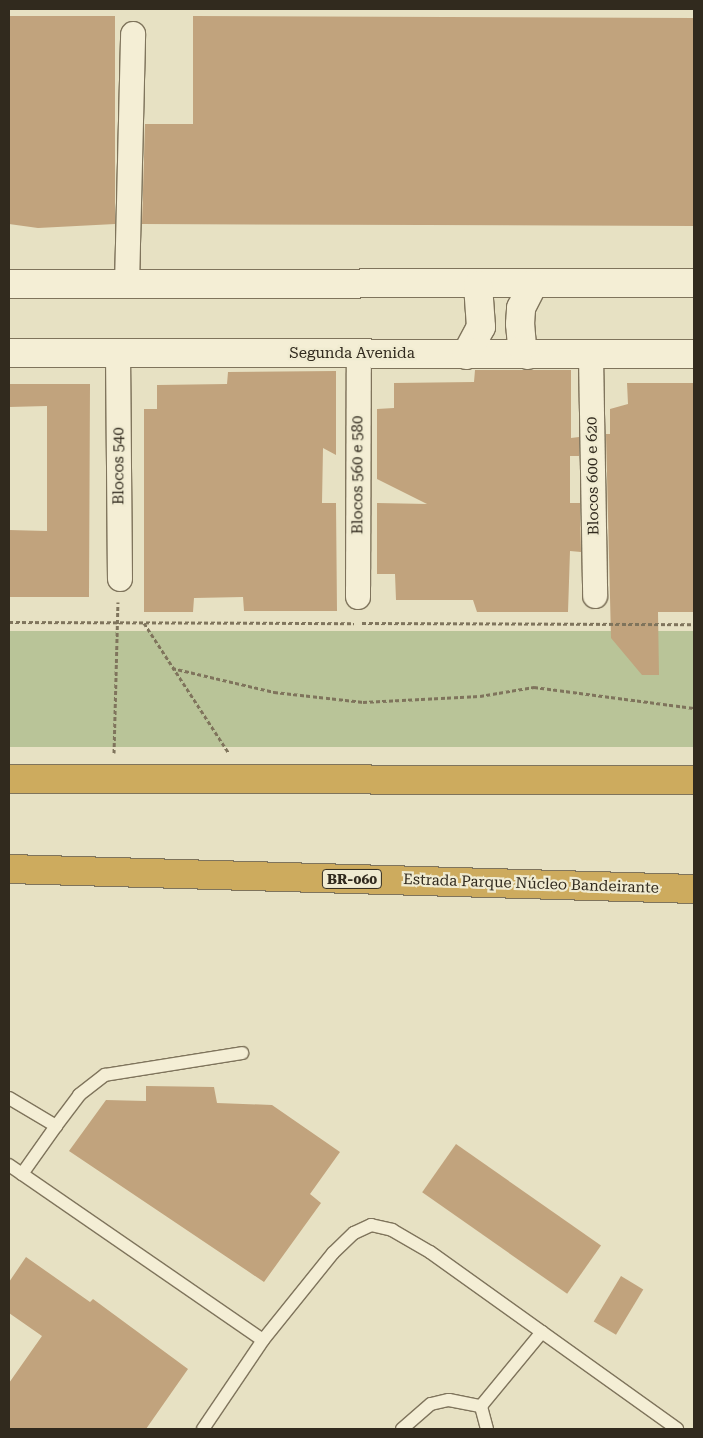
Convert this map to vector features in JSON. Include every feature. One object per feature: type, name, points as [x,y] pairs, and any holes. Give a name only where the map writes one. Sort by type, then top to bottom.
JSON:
[{"type":"highway","points":[[9,779],[694,780]]},
{"type":"highway","name":"Estrada Parque Núcleo Bandeirante","points":[[9,869],[694,889]]},
{"type":"street","points":[[127,284],[133,34]]},
{"type":"street","points":[[9,284],[478,285],[694,283]]},
{"type":"street","points":[[528,355],[522,346],[521,308],[533,284]]},
{"type":"street","points":[[466,355],[481,327],[478,285]]},
{"type":"street","name":"Blocos 540","points":[[118,352],[120,579]]},
{"type":"street","name":"Segunda Avenida","points":[[9,353],[359,353],[591,356],[694,354]]},
{"type":"street","name":"Blocos 560 e 580","points":[[358,597],[359,353]]},
{"type":"street","name":"Blocos 600 e 620","points":[[591,356],[595,596]]},
{"type":"lane","points":[[22,1174],[78,1095],[105,1076],[242,1053]]},
{"type":"lane","points":[[9,1098],[56,1126]]},
{"type":"lane","points":[[9,1165],[263,1340]]},
{"type":"lane","points":[[203,1429],[263,1340],[333,1253],[354,1233],[371,1225],[392,1230],[430,1252],[677,1429]]},
{"type":"lane","points":[[481,1406],[542,1332]]},
{"type":"lane","points":[[402,1429],[431,1404],[449,1400],[481,1406]]},
{"type":"lane","points":[[481,1406],[487,1429]]},
{"type":"path","points":[[114,755],[120,579]]},
{"type":"path","points":[[144,623],[230,755]]},
{"type":"path","points":[[172,668],[274,692],[364,702],[480,696],[534,687],[694,708]]},
{"type":"green space","points":[[9,631],[694,631],[694,747],[9,747]]},
{"type":"building","points":[[9,16],[115,16],[115,224],[38,228],[9,224]]},
{"type":"building","points":[[193,16],[694,18],[694,226],[142,224],[145,124],[193,124]]},
{"type":"building","points":[[475,370],[571,370],[571,438],[579,437],[579,456],[570,456],[570,503],[580,503],[581,552],[570,551],[568,612],[477,612],[473,600],[396,600],[395,574],[377,574],[377,503],[427,504],[377,479],[377,409],[394,408],[394,383],[474,382]]},
{"type":"building","points":[[336,371],[336,455],[323,448],[322,503],[336,503],[337,611],[244,611],[243,597],[194,598],[193,612],[144,612],[144,409],[157,409],[157,385],[227,384],[228,372]]},
{"type":"building","points":[[627,383],[694,383],[694,612],[658,612],[659,675],[642,675],[611,638],[606,434],[610,434],[610,409],[628,404]]},
{"type":"building","points":[[9,384],[90,384],[89,597],[9,597],[9,530],[47,531],[47,406],[9,407]]},
{"type":"building","points":[[146,1086],[214,1087],[217,1103],[272,1105],[340,1152],[310,1194],[321,1203],[264,1282],[69,1151],[106,1100],[146,1101]]},
{"type":"building","points":[[456,1144],[601,1246],[567,1294],[422,1192]]},
{"type":"building","points":[[26,1257],[90,1302],[93,1299],[188,1369],[146,1429],[9,1429],[9,1383],[42,1336],[9,1313],[9,1282]]},
{"type":"building","points":[[621,1276],[643,1289],[616,1335],[594,1321]]}]
